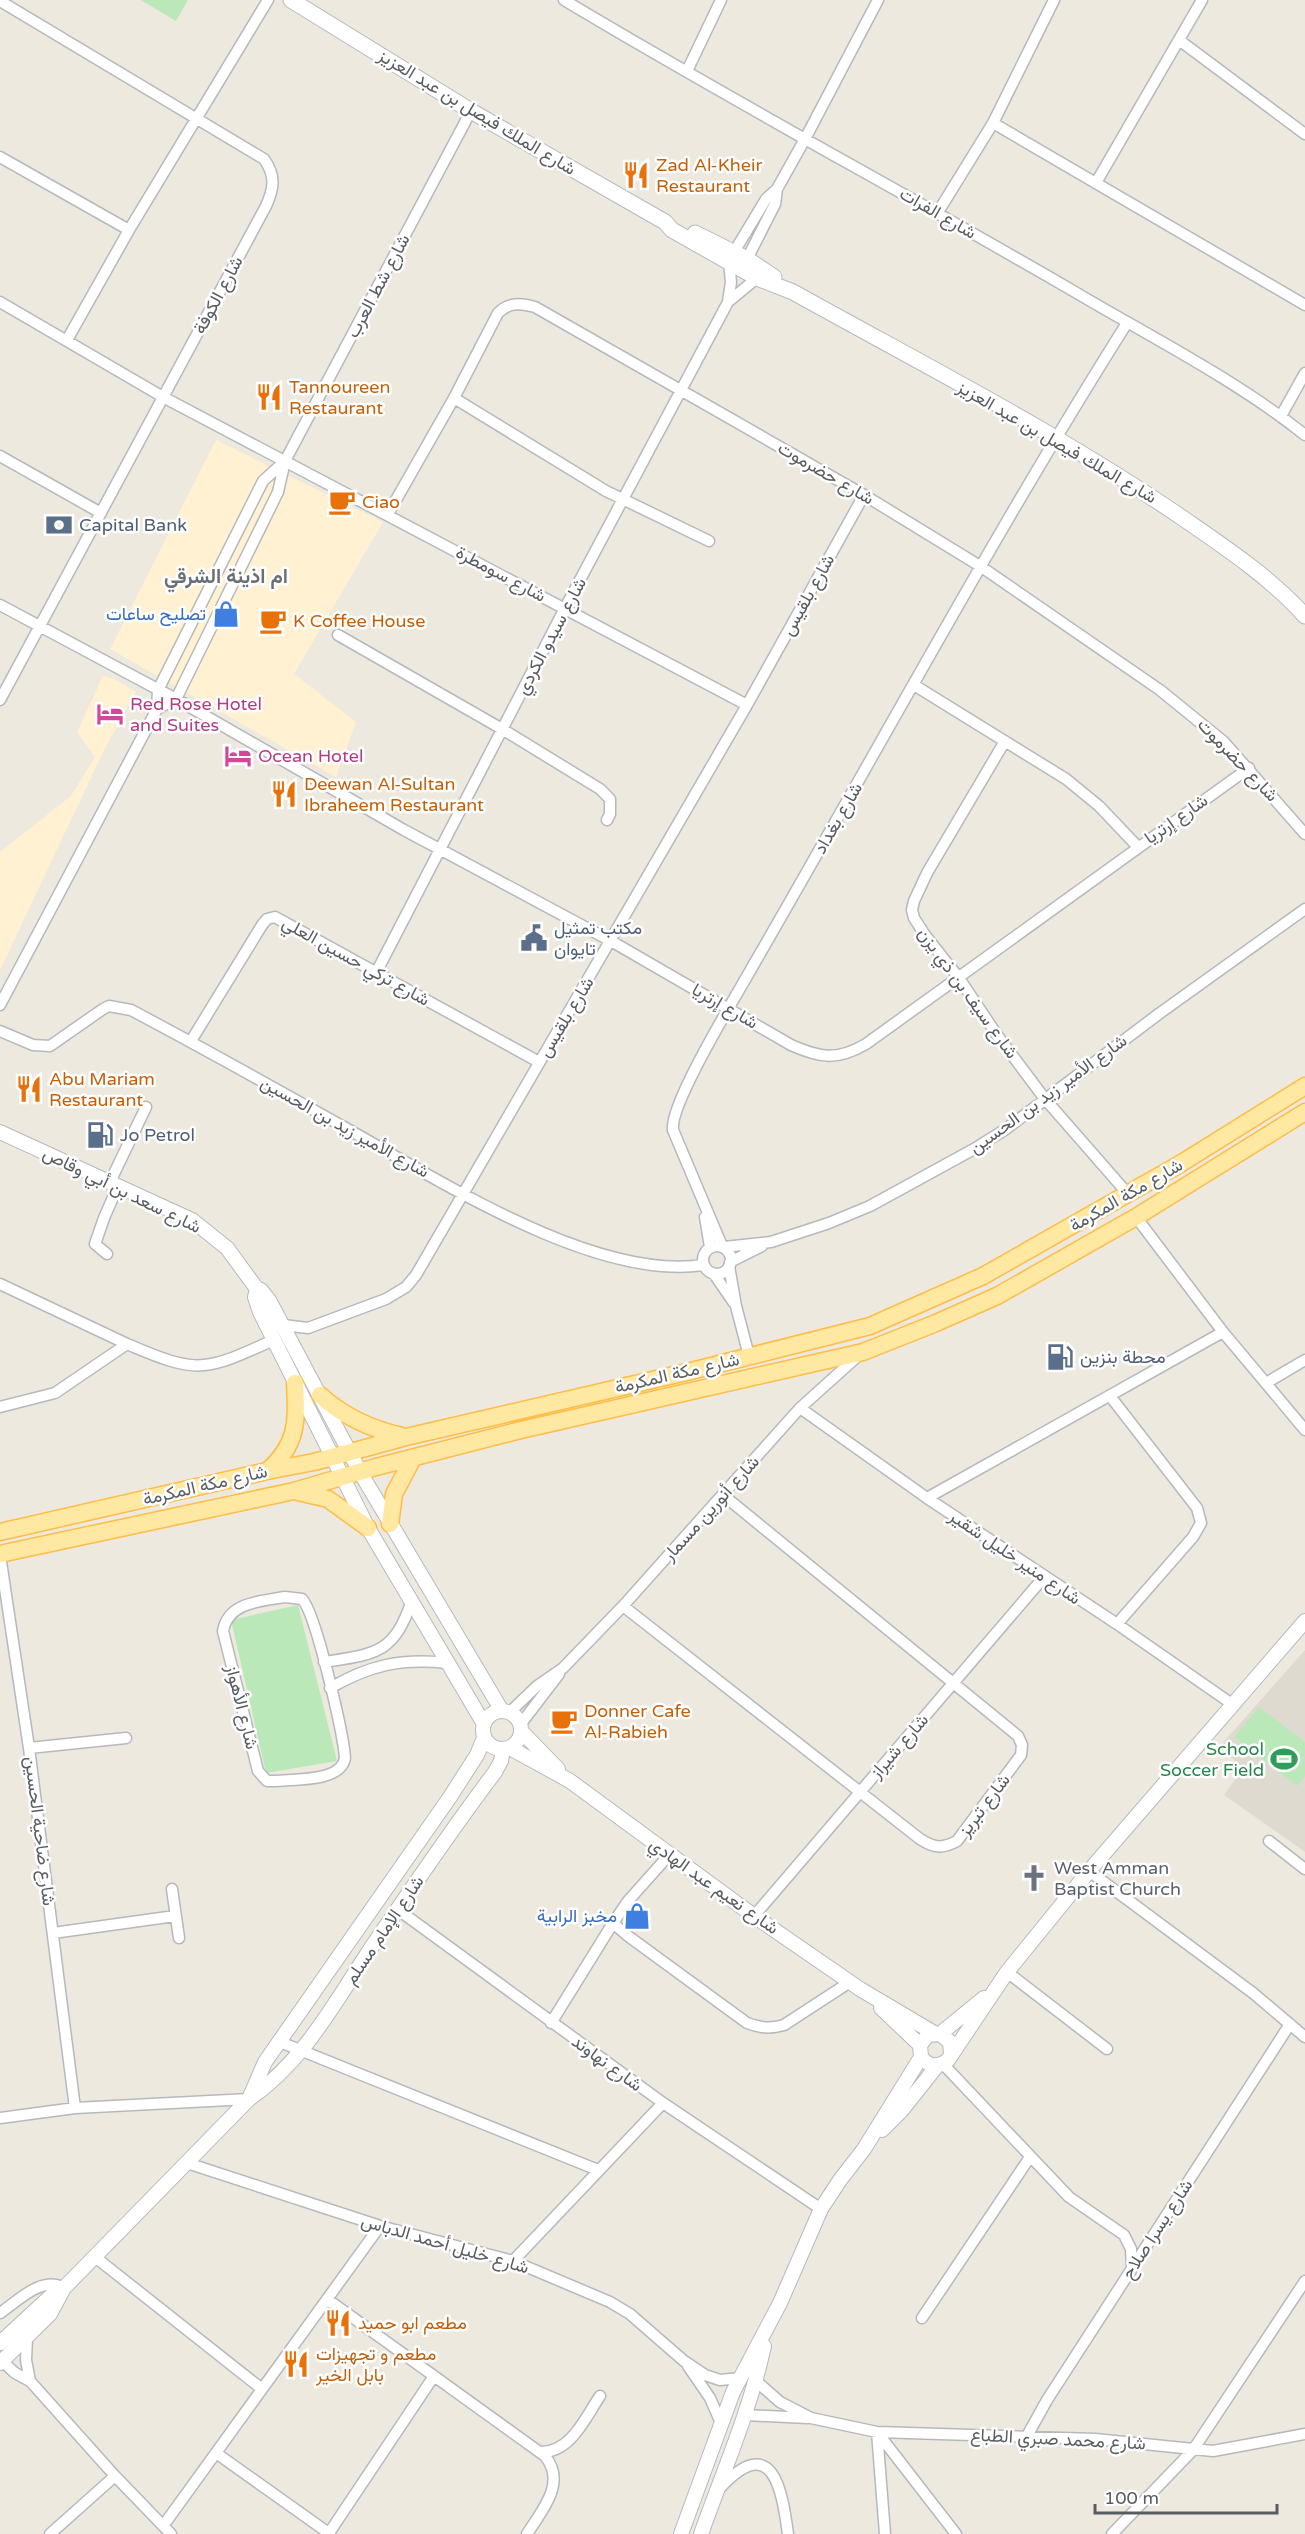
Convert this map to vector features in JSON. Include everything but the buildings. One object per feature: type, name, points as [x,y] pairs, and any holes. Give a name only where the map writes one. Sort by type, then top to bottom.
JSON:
[{"type":"main road","name":"شارع الملك فيصل بن عبد العزيز","points":[[291,0],[471,111],[665,222],[675,223],[738,261],[1055,438],[1143,491],[1267,580],[1305,616]]},
{"type":"main road","name":"شارع الملك فيصل بن عبد العزيز","points":[[738,261],[757,278],[793,292]]},
{"type":"main road","name":"شارع مكة المكرمة","points":[[0,1532],[331,1458],[406,1437],[870,1326],[983,1276],[1128,1194],[1305,1086]]},
{"type":"main road","name":"شارع مكة المكرمة","points":[[0,1554],[294,1491],[521,1430],[863,1352],[997,1296],[1136,1217],[1305,1112]]},
{"type":"main road","points":[[267,1471],[283,1456],[292,1439],[296,1411],[295,1383]]},
{"type":"main road","points":[[320,1395],[333,1407],[367,1426],[406,1437]]},
{"type":"main road","points":[[390,1524],[397,1486],[413,1458]]},
{"type":"main road","points":[[294,1491],[328,1499],[368,1527]]},
{"type":"street","points":[[67,340],[129,230],[268,0]]},
{"type":"street","name":"شارع الفرات","points":[[564,0],[938,212],[1281,416],[1305,435]]},
{"type":"street","points":[[687,71],[722,0]]},
{"type":"street","points":[[738,261],[775,204],[777,189],[806,139],[878,0]]},
{"type":"street","points":[[938,212],[993,123],[1054,0]]},
{"type":"street","points":[[1096,181],[1202,0]]},
{"type":"street","name":"شارع الكوفة","points":[[0,1],[264,159],[274,179],[272,194],[266,206],[0,700]]},
{"type":"street","points":[[1179,40],[1305,134]]},
{"type":"street","name":"شارع شط العرب","points":[[176,699],[278,492],[285,461],[471,111]]},
{"type":"street","points":[[993,123],[1305,305]]},
{"type":"street","points":[[0,157],[129,230]]},
{"type":"street","name":"شارع سيدو الكردي","points":[[376,971],[728,302],[731,282],[738,261]]},
{"type":"street","name":"شارع سيدو الكردي","points":[[728,302],[757,278]]},
{"type":"street","name":"شارع سومطرة","points":[[0,302],[163,397],[388,513],[747,705]]},
{"type":"street","name":"شارع حضرموت","points":[[388,513],[454,398],[498,313],[507,306],[518,303],[535,307],[864,495],[980,566],[1183,707],[1212,730],[1249,768],[1305,834]]},
{"type":"street","name":"شارع بغداد","points":[[723,1247],[677,1143],[672,1123],[679,1102],[729,1008],[980,566],[1055,438],[1127,323]]},
{"type":"street","points":[[1281,416],[1305,373]]},
{"type":"street","points":[[454,398],[623,500],[709,541]]},
{"type":"street","points":[[0,456],[100,513]]},
{"type":"street","name":"شارع شط العرب","points":[[0,1005],[157,709],[158,690],[263,481],[285,461]]},
{"type":"street","name":"شارع بلقيس","points":[[283,1325],[308,1328],[386,1299],[406,1287],[416,1275],[747,705],[864,495]]},
{"type":"street","name":"شارع إرتريا","points":[[0,605],[176,699],[810,1054],[844,1055],[866,1044],[1249,768]]},
{"type":"street","points":[[338,635],[502,729],[607,795],[611,806],[607,820]]},
{"type":"street","points":[[914,685],[1085,793],[1138,847]]},
{"type":"street","points":[[157,709],[176,699]]},
{"type":"street","name":"شارع سيف بن ذي يزن","points":[[1005,741],[927,873],[912,910],[919,927],[1045,1099],[1128,1194]]},
{"type":"street","name":"شارع الأمير زيد بن الحسين","points":[[730,1264],[771,1242],[829,1223],[870,1206],[924,1178],[1006,1129],[1305,909]]},
{"type":"street","name":"شارع تركي حسين العلي","points":[[191,1041],[262,925],[267,919],[275,917],[539,1062]]},
{"type":"street","name":"شارع الأمير زيد بن الحسين","points":[[0,1031],[33,1045],[50,1046],[103,1009],[117,1007],[131,1010],[191,1041],[464,1194],[551,1236],[586,1249],[662,1266],[703,1264]]},
{"type":"street","points":[[107,1254],[95,1244],[114,1184],[146,1107]]},
{"type":"street","name":"شارع سعد بن أبي وقاص","points":[[0,1132],[182,1215],[205,1229],[227,1248],[257,1289],[264,1293],[350,1453]]},
{"type":"street","name":"شارع بغداد","points":[[704,1207],[710,1247]]},
{"type":"street","points":[[1136,1217],[1223,1332],[1305,1430]]},
{"type":"street","name":"شارع الأمير زيد بن الحسين","points":[[723,1247],[771,1242]]},
{"type":"street","points":[[736,1306],[714,1274],[703,1264],[703,1255],[710,1247],[723,1247],[729,1254],[736,1306],[749,1356]]},
{"type":"street","points":[[714,1274],[723,1272],[730,1264]]},
{"type":"street","points":[[0,1284],[147,1352],[197,1366],[217,1363],[274,1340]]},
{"type":"street","name":"شارع سعد بن أبي وقاص","points":[[257,1289],[255,1297],[257,1305],[331,1458]]},
{"type":"street","points":[[294,1346],[308,1328]]},
{"type":"street","points":[[927,1498],[1223,1332]]},
{"type":"street","points":[[0,1407],[55,1393],[128,1344]]},
{"type":"street","name":"شارع أنورين مسمار","points":[[506,1712],[562,1668],[623,1606],[800,1408],[863,1352]]},
{"type":"street","points":[[1266,1383],[1305,1360]]},
{"type":"street","points":[[1110,1396],[1197,1508],[1202,1523],[1193,1537],[1117,1624]]},
{"type":"street","name":"شارع منير خليل شقير","points":[[800,1408],[927,1498],[1117,1624],[1232,1704]]},
{"type":"street","points":[[331,1458],[368,1527],[484,1724],[484,1738],[492,1747],[507,1749],[518,1741],[521,1728],[516,1718],[506,1712],[390,1524],[350,1453]]},
{"type":"street","name":"شارع تبريز","points":[[623,1606],[920,1839],[938,1848],[946,1847],[957,1841],[1021,1755],[1022,1745],[1014,1731],[723,1496]]},
{"type":"street","name":"شارع ضاحية الحسين","points":[[0,1554],[29,1748],[75,2108]]},
{"type":"street","name":"شارع شيراز","points":[[754,1916],[1044,1577]]},
{"type":"street","name":"شارع الأهواز","points":[[285,1597],[302,1599],[309,1607],[324,1662],[344,1750],[345,1758],[341,1769],[332,1775],[275,1781],[262,1778],[258,1771],[223,1630],[228,1615],[258,1601],[285,1597]]},
{"type":"street","points":[[324,1662],[377,1652],[392,1640],[401,1628],[412,1600]]},
{"type":"street","points":[[681,2534],[721,2423],[741,2378],[768,2329],[821,2209],[840,2180],[864,2149],[944,2062],[1007,1972],[1089,1871],[1169,1781],[1305,1620]]},
{"type":"street","points":[[330,1688],[367,1669],[399,1661],[447,1663]]},
{"type":"street","name":"شارع أنورين مسمار","points":[[521,1728],[562,1668]]},
{"type":"street","points":[[484,1724],[491,1714],[506,1712]]},
{"type":"street","name":"شارع نعيم عبد الهادي","points":[[521,1728],[570,1781]]},
{"type":"street","points":[[29,1748],[126,1738]]},
{"type":"street","name":"شارع الإمام مسلم","points":[[249,2099],[265,2062],[450,1797],[477,1755],[484,1738]]},
{"type":"street","name":"شارع نعيم عبد الهادي","points":[[507,1749],[570,1781],[754,1916],[855,1985],[937,2034]]},
{"type":"street","name":"شارع الإمام مسلم","points":[[1,2361],[50,2314],[64,2289],[95,2257],[249,2099],[265,2088],[303,2051],[397,1910],[495,1772],[507,1749]]},
{"type":"street","points":[[1269,1841],[1305,1869]]},
{"type":"street","points":[[551,2023],[628,1901],[669,1855]]},
{"type":"street","points":[[1089,1871],[1253,1993],[1305,2037]]},
{"type":"street","points":[[172,1889],[179,1938]]},
{"type":"street","name":"شارع نهاوند","points":[[397,1910],[663,2103],[821,2209]]},
{"type":"street","points":[[53,1933],[175,1916]]},
{"type":"street","points":[[613,1923],[747,2023],[760,2028],[784,2025],[855,1985]]},
{"type":"street","points":[[1007,1972],[1107,2049]]},
{"type":"street","name":"شارع نعيم عبد الهادي","points":[[855,1985],[921,2051]]},
{"type":"street","points":[[864,2149],[921,2051],[923,2039],[937,2034],[997,1987]]},
{"type":"street","name":"شارع يسرا صلاح","points":[[1027,2436],[1047,2400],[1290,2024]]},
{"type":"street","points":[[937,2034],[950,2042],[944,2062]]},
{"type":"street","points":[[280,2042],[597,2170]]},
{"type":"street","points":[[921,2051],[931,2065],[944,2062]]},
{"type":"street","points":[[944,2062],[1069,2197],[1124,2235],[1131,2249],[1132,2268]]},
{"type":"street","points":[[0,2118],[75,2108],[249,2099]]},
{"type":"street","points":[[513,2261],[663,2103]]},
{"type":"street","points":[[922,2318],[1030,2157]]},
{"type":"street","name":"شارع خليل أحمد الدباس","points":[[187,2163],[380,2226],[513,2261],[610,2302],[637,2320],[684,2361],[705,2375],[720,2380],[741,2378]]},
{"type":"street","points":[[1,2361],[15,2373],[30,2381],[167,2530],[216,2453],[380,2226]]},
{"type":"street","points":[[95,2257],[262,2389]]},
{"type":"street","points":[[1112,2534],[1193,2450],[1305,2281]]},
{"type":"street","points":[[0,2313],[44,2284],[54,2284],[64,2289]]},
{"type":"street","name":"شارع الإمام مسلم","points":[[0,2343],[51,2296],[64,2289]]},
{"type":"street","points":[[327,2300],[540,2452],[553,2469],[554,2487],[527,2534]]},
{"type":"street","points":[[701,2534],[745,2415],[756,2381],[768,2329]]},
{"type":"street","points":[[27,2338],[26,2360],[30,2381]]},
{"type":"street","name":"شارع خليل أحمد الدباس","points":[[684,2361],[710,2398],[721,2423]]},
{"type":"street","points":[[216,2453],[329,2533],[434,2376]]},
{"type":"street","name":"شارع محمد صبري الطباع","points":[[756,2381],[780,2402],[811,2418]]},
{"type":"street","points":[[540,2452],[553,2451],[569,2441],[600,2396]]},
{"type":"street","name":"شارع محمد صبري الطباع","points":[[745,2415],[811,2418],[877,2432],[1146,2442],[1213,2451],[1305,2434]]},
{"type":"street","points":[[877,2432],[885,2534]]},
{"type":"street","points":[[877,2432],[956,2534]]},
{"type":"street","points":[[716,2491],[730,2476],[750,2465],[760,2465],[769,2470],[780,2488],[788,2534]]},
{"type":"street","points":[[50,2534],[115,2476]]},
{"type":"shaded area","points":[[216,440],[383,522],[294,674],[356,722],[336,777],[110,649]]},
{"type":"shaded area","points":[[103,676],[114,679],[136,692],[104,750],[0,970],[0,852],[71,796],[95,757],[77,732]]},
{"type":"shaded area","points":[[1305,1650],[1305,1852],[1224,1795],[1243,1768],[1219,1747]]},
{"type":"green space","points":[[141,0],[188,0],[176,21]]},
{"type":"green space","points":[[298,1605],[337,1761],[266,1773],[231,1620]]},
{"type":"green space","name":"School Soccer Field","points":[[1259,1707],[1305,1742],[1305,1776],[1297,1786],[1234,1737]]},
{"type":"place","name":"Zad Al-Kheir Restaurant","points":[[636,175]]},
{"type":"place","name":"Tannoureen Restaurant","points":[[269,397]]},
{"type":"place","name":"Ciao","points":[[342,502]]},
{"type":"place","name":"Capital Bank","points":[[59,525]]},
{"type":"place","name":"تصليح ساعات","points":[[226,614]]},
{"type":"place","name":"K Coffee House","points":[[273,621]]},
{"type":"place","name":"Red Rose Hotel and Suites","points":[[110,714]]},
{"type":"place","name":"Ocean Hotel","points":[[238,756]]},
{"type":"place","name":"Deewan Al-Sultan Ibraheem Restaurant","points":[[284,794]]},
{"type":"place","name":"مكتب تمثيل تايوان","points":[[534,938]]},
{"type":"place","name":"Abu Mariam Restaurant","points":[[29,1089]]},
{"type":"place","name":"Jo Petrol","points":[[100,1135]]},
{"type":"place","name":"محطة بنزين","points":[[1060,1357]]},
{"type":"place","name":"Donner Cafe Al-Rabieh","points":[[564,1721]]},
{"type":"place","name":"School Soccer Field","points":[[1284,1759]]},
{"type":"place","name":"West Amman Baptist Church","points":[[1034,1878]]},
{"type":"place","name":"مخبز الرابية","points":[[637,1916]]},
{"type":"place","name":"مطعم ابو حميد","points":[[338,2323]]},
{"type":"place","name":"مطعم و تجهيزات بابل الخير","points":[[296,2364]]},
{"type":"district","name":"ام اذينة الشرقي","points":[[226,577]]}]
